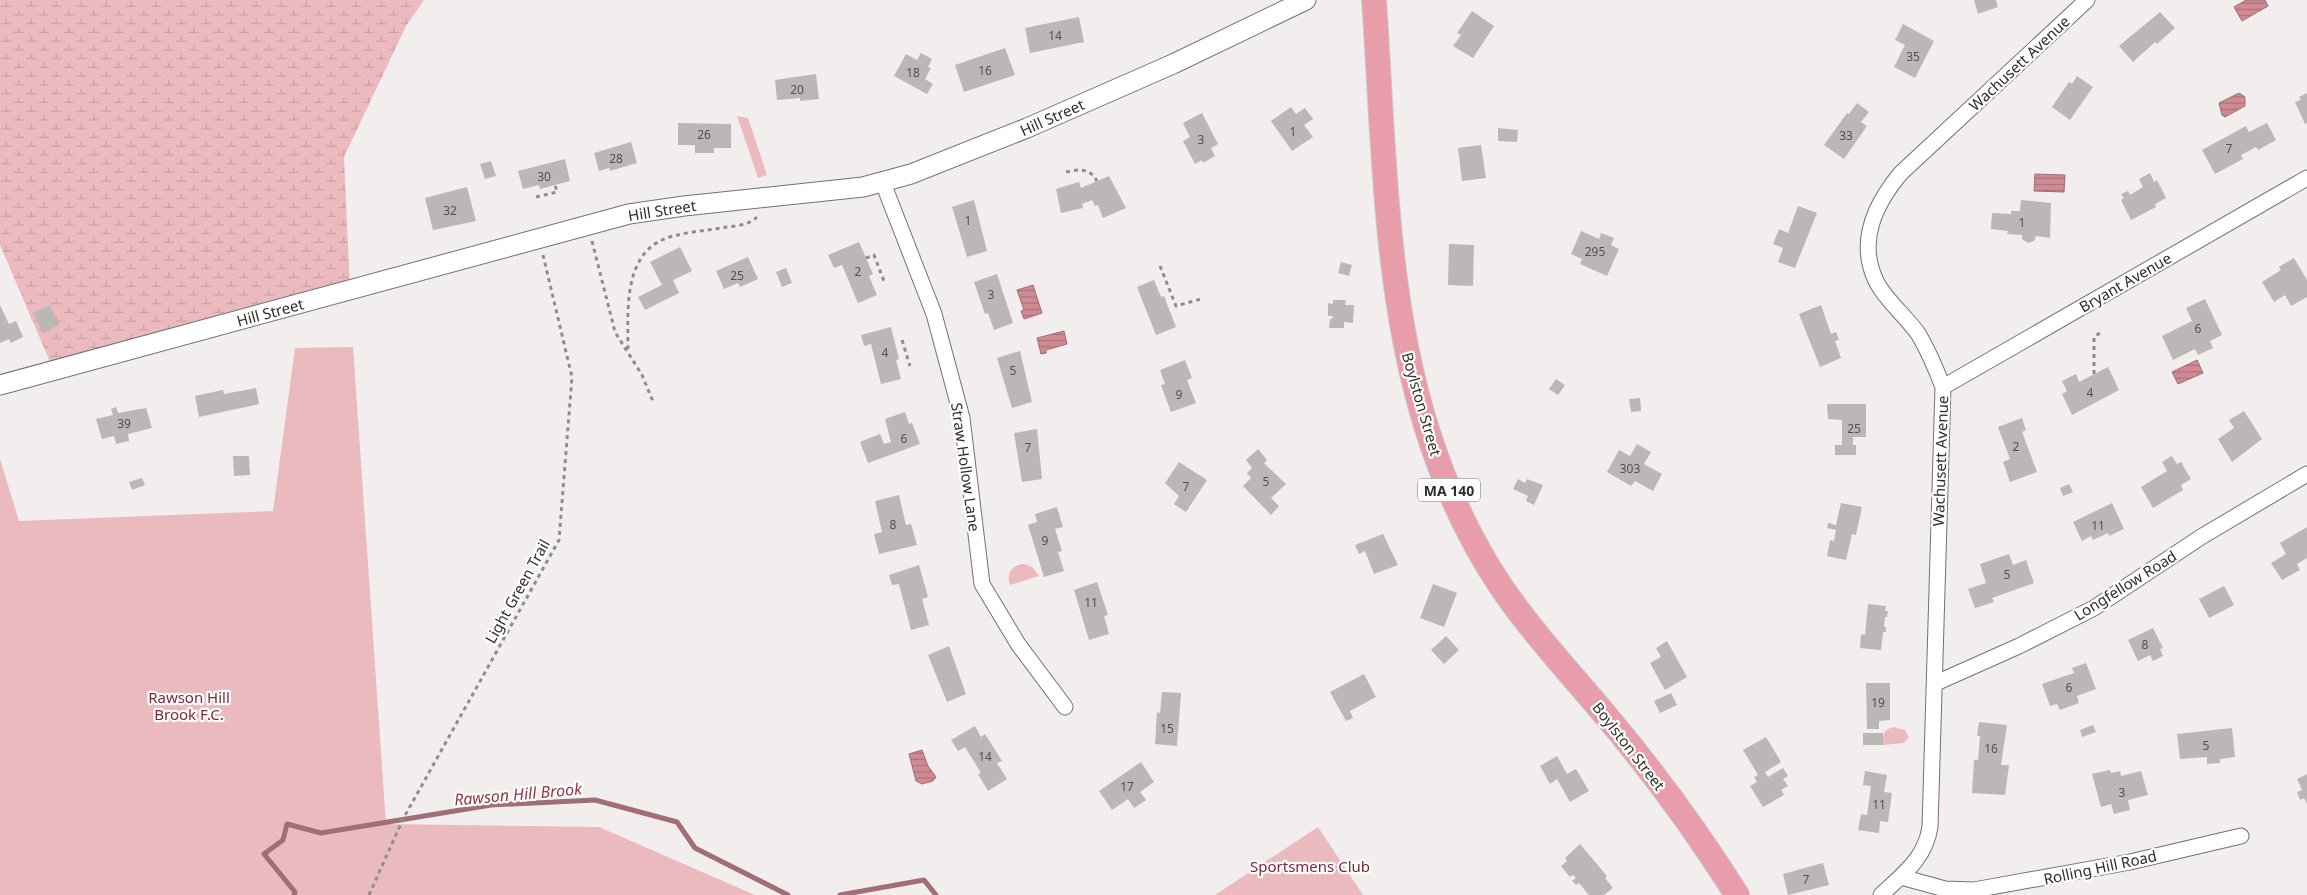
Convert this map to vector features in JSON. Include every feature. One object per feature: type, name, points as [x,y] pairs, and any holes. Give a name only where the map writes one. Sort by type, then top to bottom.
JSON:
[{"type":"main road","name":"Boylston Street","points":[[1374,0],[1390,239],[1398,312],[1423,417],[1445,480],[1500,584],[1648,766],[1697,835],[1736,895]]},
{"type":"street","name":"Hill Street","points":[[0,385],[648,210],[777,197],[883,182],[974,151],[1173,64],[1306,0]]},
{"type":"street","name":"Wachusett Avenue","points":[[1882,895],[1919,859],[1929,833],[1936,683],[1936,548],[1943,387],[1933,362],[1918,334],[1877,282],[1871,264],[1868,238],[1872,219],[1883,194],[1901,173],[2087,0]]},
{"type":"street","name":"Bryant Avenue","points":[[1943,387],[2307,178]]},
{"type":"street","name":"Straw Hollow Lane","points":[[883,182],[934,314],[962,418],[982,584],[1018,644],[1065,708]]},
{"type":"street","name":"Longfellow Road","points":[[1936,683],[2019,646],[2094,608],[2201,537],[2307,474]]},
{"type":"street","name":"Rolling Hill Road","points":[[1900,877],[1945,889],[1974,890],[2121,864],[2241,836]]},
{"type":"path","points":[[1066,172],[1085,170],[1093,174],[1097,181]]},
{"type":"path","points":[[536,197],[557,192],[555,184]]},
{"type":"path","points":[[628,349],[628,302],[640,256],[661,240],[753,220],[777,197]]},
{"type":"path","points":[[587,226],[601,269],[616,332],[628,349],[654,404]]},
{"type":"path","name":"Light Green Trail","points":[[369,895],[403,819],[558,540],[572,377],[540,240]]},
{"type":"path","points":[[866,258],[874,255],[884,281]]},
{"type":"path","points":[[1160,266],[1176,306],[1201,299]]},
{"type":"path","points":[[2094,374],[2094,337],[2104,331]]},
{"type":"path","points":[[902,340],[910,366]]},
{"type":"green space","points":[[0,0],[424,0],[406,26],[344,157],[350,291],[54,371],[0,245]]},
{"type":"green space","points":[[737,116],[748,118],[767,175],[758,178]]},
{"type":"green space","name":"Rawson Hill Brook F.C.","points":[[353,347],[386,824],[599,827],[755,895],[0,895],[0,459],[19,521],[273,511],[295,348]]},
{"type":"green space","points":[[1021,564],[1032,567],[1039,576],[1010,585],[1010,572],[1014,567]]},
{"type":"green space","points":[[1893,727],[1905,730],[1909,737],[1904,743],[1883,745],[1884,734]]},
{"type":"green space","name":"Sportsmens Club","points":[[1318,827],[1363,895],[1215,895]]},
{"type":"shaded area","points":[[2246,0],[2265,0],[2268,6],[2242,21],[2234,7]]},
{"type":"shaded area","points":[[2239,93],[2245,97],[2245,106],[2225,117],[2222,115],[2219,103]]},
{"type":"shaded area","points":[[2035,174],[2065,175],[2064,192],[2034,191]]},
{"type":"shaded area","points":[[1033,285],[1042,313],[1024,319],[1021,311],[1024,310],[1017,290]]},
{"type":"shaded area","points":[[1064,331],[1067,344],[1046,350],[1046,353],[1041,354],[1037,338]]},
{"type":"shaded area","points":[[2197,360],[2203,373],[2178,384],[2172,372]]},
{"type":"shaded area","points":[[922,750],[928,766],[936,777],[933,781],[922,784],[916,781],[909,754]]},
{"type":"building","points":[[1974,0],[1996,0],[1998,7],[1978,14]]},
{"type":"building","points":[[1472,11],[1494,26],[1473,58],[1453,46],[1461,35],[1457,33]]},
{"type":"building","points":[[2160,12],[2175,28],[2157,44],[2155,42],[2133,62],[2119,46]]},
{"type":"building","points":[[1079,17],[1084,42],[1030,53],[1025,28]]},
{"type":"building","points":[[1903,24],[1934,41],[1915,78],[1894,67],[1905,45],[1895,40]]},
{"type":"building","points":[[1005,48],[1015,75],[964,92],[955,65]]},
{"type":"building","points":[[921,53],[932,59],[928,67],[931,68],[925,79],[933,84],[927,94],[894,76],[906,54],[917,60]]},
{"type":"building","points":[[816,74],[819,99],[800,101],[800,98],[777,100],[775,80]]},
{"type":"building","points":[[2077,76],[2093,87],[2070,120],[2052,107],[2069,82],[2072,84]]},
{"type":"building","points":[[2307,93],[2307,123],[2305,124],[2295,102],[2301,100],[2299,97]]},
{"type":"building","points":[[1857,103],[1869,112],[1861,122],[1867,126],[1844,159],[1824,145],[1847,113],[1849,114]]},
{"type":"building","points":[[1291,107],[1296,114],[1305,108],[1313,119],[1304,125],[1313,137],[1292,151],[1271,121]]},
{"type":"building","points":[[1202,113],[1218,144],[1211,148],[1215,156],[1203,163],[1202,160],[1195,164],[1183,141],[1190,137],[1183,123]]},
{"type":"building","points":[[678,123],[731,124],[731,148],[714,148],[714,153],[695,153],[695,145],[678,145]]},
{"type":"building","points":[[2267,123],[2276,140],[2258,150],[2256,147],[2241,155],[2243,159],[2215,174],[2202,150],[2246,126],[2249,132]]},
{"type":"building","points":[[1498,128],[1518,130],[1517,142],[1498,141]]},
{"type":"building","points":[[631,142],[637,163],[610,171],[609,168],[599,171],[594,153]]},
{"type":"building","points":[[1481,145],[1486,178],[1462,181],[1458,148]]},
{"type":"building","points":[[565,159],[570,181],[540,189],[539,185],[523,189],[518,171]]},
{"type":"building","points":[[491,161],[496,176],[485,179],[480,164]]},
{"type":"building","points":[[2150,173],[2154,182],[2157,180],[2166,198],[2155,204],[2156,207],[2131,220],[2121,200],[2124,198],[2121,194],[2128,191],[2130,195],[2143,187],[2139,179]]},
{"type":"building","points":[[1109,176],[1126,208],[1103,218],[1098,205],[1095,206],[1092,200],[1082,204],[1083,208],[1061,213],[1056,189],[1079,182],[1081,188]]},
{"type":"building","points":[[467,187],[476,221],[433,230],[425,198]]},
{"type":"building","points":[[974,200],[987,251],[967,257],[952,207]]},
{"type":"building","points":[[2021,200],[2051,203],[2050,238],[2036,236],[2034,241],[2028,243],[2022,239],[2022,235],[2007,234],[2008,231],[1991,229],[1992,213],[2011,214],[2011,211],[2020,211]]},
{"type":"building","points":[[1798,206],[1817,213],[1795,268],[1778,262],[1783,248],[1773,244],[1779,229],[1788,233]]},
{"type":"building","points":[[1581,231],[1599,239],[1601,233],[1614,238],[1611,245],[1619,249],[1607,276],[1580,264],[1582,259],[1571,254]]},
{"type":"building","points":[[859,242],[873,274],[869,276],[877,295],[858,303],[842,265],[834,268],[828,255]]},
{"type":"building","points":[[1449,244],[1474,245],[1473,286],[1448,285]]},
{"type":"building","points":[[680,247],[692,271],[673,280],[679,293],[645,310],[638,297],[662,285],[650,262]]},
{"type":"building","points":[[748,257],[758,279],[740,287],[738,283],[724,289],[716,271]]},
{"type":"building","points":[[2294,258],[2307,280],[2307,297],[2291,306],[2285,295],[2274,302],[2262,282],[2281,270],[2279,267]]},
{"type":"building","points":[[1341,262],[1352,265],[1349,276],[1338,273]]},
{"type":"building","points":[[786,268],[792,283],[782,287],[776,272]]},
{"type":"building","points":[[997,274],[1013,323],[994,330],[988,313],[985,314],[974,282]]},
{"type":"building","points":[[1154,280],[1161,297],[1164,296],[1176,327],[1156,335],[1137,287]]},
{"type":"building","points":[[2205,299],[2222,335],[2210,341],[2213,348],[2198,355],[2195,349],[2173,360],[2162,336],[2192,321],[2186,308]]},
{"type":"building","points":[[1333,300],[1346,300],[1345,305],[1354,305],[1353,323],[1344,322],[1344,328],[1329,328],[1330,319],[1333,316],[1328,316],[1328,303],[1333,304]]},
{"type":"building","points":[[0,305],[9,324],[16,321],[23,337],[11,343],[9,339],[0,343]]},
{"type":"building","points":[[50,305],[59,325],[43,333],[33,313]]},
{"type":"building","points":[[1821,305],[1831,334],[1836,332],[1839,340],[1835,341],[1841,358],[1820,367],[1799,314]]},
{"type":"building","points":[[891,327],[899,359],[896,360],[901,379],[881,384],[871,344],[864,346],[861,335]]},
{"type":"building","points":[[1020,351],[1032,402],[1012,408],[997,358]]},
{"type":"building","points":[[1185,360],[1192,378],[1187,380],[1196,403],[1171,412],[1161,385],[1165,384],[1160,370]]},
{"type":"building","points":[[2108,367],[2119,390],[2072,415],[2062,394],[2067,391],[2062,381],[2076,374],[2079,382]]},
{"type":"building","points":[[1556,379],[1565,385],[1558,395],[1549,389]]},
{"type":"building","points":[[256,388],[259,404],[199,417],[195,396],[223,390],[224,394]]},
{"type":"building","points":[[1640,398],[1641,411],[1631,412],[1629,399]]},
{"type":"building","points":[[1827,404],[1866,404],[1866,437],[1853,437],[1853,445],[1856,445],[1856,455],[1835,455],[1835,445],[1842,445],[1842,420],[1828,419]]},
{"type":"building","points":[[116,407],[118,413],[146,408],[152,428],[128,434],[129,441],[116,444],[114,436],[102,439],[96,419],[113,415],[111,409]]},
{"type":"building","points":[[2244,411],[2262,439],[2232,462],[2218,439],[2234,428],[2229,420]]},
{"type":"building","points":[[905,412],[909,424],[912,423],[920,444],[868,463],[860,442],[880,434],[884,444],[891,442],[885,419]]},
{"type":"building","points":[[2022,418],[2026,430],[2022,432],[2037,472],[2010,482],[2003,462],[2010,459],[1998,427]]},
{"type":"building","points":[[1037,429],[1042,479],[1022,482],[1014,433]]},
{"type":"building","points":[[1637,444],[1651,452],[1644,464],[1662,474],[1653,491],[1635,481],[1631,486],[1607,472],[1619,450],[1630,456]]},
{"type":"building","points":[[1258,449],[1267,460],[1264,463],[1286,484],[1271,498],[1279,506],[1271,515],[1243,486],[1251,478],[1247,473],[1252,468],[1246,460]]},
{"type":"building","points":[[233,456],[249,456],[250,475],[234,476]]},
{"type":"building","points":[[2172,456],[2177,464],[2181,462],[2191,479],[2181,485],[2183,490],[2153,508],[2141,487],[2167,471],[2162,462]]},
{"type":"building","points":[[1179,462],[1207,480],[1186,512],[1174,504],[1179,496],[1165,483]]},
{"type":"building","points":[[142,478],[145,485],[132,490],[129,482]]},
{"type":"building","points":[[1518,479],[1525,483],[1527,479],[1543,485],[1534,505],[1526,501],[1528,496],[1513,489]]},
{"type":"building","points":[[2069,484],[2073,492],[2063,496],[2060,488]]},
{"type":"building","points":[[899,495],[906,525],[911,524],[917,545],[879,554],[874,534],[882,532],[875,501]]},
{"type":"building","points":[[1841,503],[1862,507],[1856,535],[1852,534],[1846,560],[1827,556],[1830,540],[1834,541],[1836,530],[1827,528],[1828,523],[1836,525]]},
{"type":"building","points":[[2112,503],[2124,529],[2109,536],[2108,533],[2093,540],[2091,536],[2082,541],[2073,522]]},
{"type":"building","points":[[1057,507],[1063,527],[1055,529],[1062,551],[1058,552],[1064,571],[1044,577],[1028,525],[1037,522],[1035,514]]},
{"type":"building","points":[[2307,527],[2307,558],[2297,564],[2300,570],[2282,580],[2271,563],[2286,554],[2280,543]]},
{"type":"building","points":[[1383,534],[1398,565],[1374,574],[1365,551],[1359,554],[1355,545]]},
{"type":"building","points":[[2009,554],[2013,565],[2026,560],[2034,583],[1992,598],[1994,602],[1975,608],[1968,589],[1986,583],[1980,564]]},
{"type":"building","points":[[919,565],[928,597],[922,599],[929,625],[911,630],[899,584],[892,585],[889,575]]},
{"type":"building","points":[[1097,582],[1108,615],[1104,616],[1109,634],[1089,640],[1074,590]]},
{"type":"building","points":[[1433,584],[1457,593],[1444,627],[1420,618]]},
{"type":"building","points":[[2224,586],[2234,605],[2209,618],[2199,599]]},
{"type":"building","points":[[1868,604],[1886,606],[1885,611],[1888,611],[1887,617],[1885,617],[1884,627],[1886,627],[1886,632],[1883,632],[1881,650],[1860,648],[1861,634],[1865,635]]},
{"type":"building","points":[[2153,628],[2163,648],[2160,649],[2163,656],[2153,661],[2150,655],[2138,661],[2128,640]]},
{"type":"building","points":[[1446,636],[1459,650],[1444,664],[1431,650]]},
{"type":"building","points":[[1667,641],[1687,677],[1665,690],[1650,663],[1661,657],[1656,648]]},
{"type":"building","points":[[949,646],[966,694],[947,702],[928,655]]},
{"type":"building","points":[[2086,663],[2096,689],[2077,696],[2079,703],[2060,710],[2057,704],[2050,706],[2042,684],[2074,673],[2072,668]]},
{"type":"building","points":[[1364,674],[1376,697],[1350,711],[1353,718],[1346,721],[1330,692]]},
{"type":"building","points":[[1866,683],[1890,683],[1890,720],[1879,721],[1879,729],[1867,729]]},
{"type":"building","points":[[1162,692],[1181,693],[1177,746],[1155,744],[1157,712],[1160,713]]},
{"type":"building","points":[[1671,693],[1677,705],[1660,713],[1654,701]]},
{"type":"building","points":[[1979,722],[2007,725],[2001,765],[2009,765],[2005,795],[1972,793],[1974,760],[1978,760],[1980,736],[1977,736]]},
{"type":"building","points":[[2093,725],[2096,732],[2082,737],[2080,730]]},
{"type":"building","points":[[975,726],[981,737],[985,734],[1002,761],[997,763],[1007,779],[988,791],[978,774],[981,773],[965,747],[958,751],[951,740]]},
{"type":"building","points":[[2232,728],[2235,757],[2220,759],[2220,763],[2207,764],[2207,757],[2180,759],[2177,734]]},
{"type":"building","points":[[1863,733],[1883,733],[1883,745],[1863,745]]},
{"type":"building","points":[[1766,737],[1781,762],[1765,772],[1768,777],[1783,768],[1788,776],[1783,779],[1788,786],[1781,790],[1784,795],[1763,807],[1750,786],[1757,782],[1754,777],[1758,775],[1743,750]]},
{"type":"building","points":[[1557,756],[1567,774],[1576,769],[1589,791],[1570,802],[1557,779],[1550,784],[1540,766]]},
{"type":"building","points":[[1141,762],[1154,782],[1140,792],[1146,800],[1134,808],[1128,799],[1112,810],[1099,791]]},
{"type":"building","points":[[2110,770],[2111,773],[2120,771],[2121,776],[2141,771],[2148,795],[2128,800],[2130,810],[2114,814],[2111,804],[2101,807],[2092,774]]},
{"type":"building","points":[[1865,771],[1887,775],[1884,792],[1892,793],[1888,822],[1880,821],[1879,833],[1858,830],[1861,814],[1867,815],[1871,786],[1863,785]]},
{"type":"building","points":[[2307,774],[2307,804],[2304,798],[2300,800],[2297,792],[2302,790],[2297,779]]},
{"type":"building","points":[[1580,844],[1607,876],[1605,878],[1613,888],[1604,895],[1589,895],[1579,883],[1576,885],[1572,881],[1576,878],[1573,875],[1570,877],[1561,866],[1567,861],[1565,858]]},
{"type":"building","points":[[1823,863],[1829,885],[1788,895],[1783,874]]},
{"type":"waterway","name":"Rawson Hill Brook","points":[[294,895],[295,892],[264,854],[283,840],[287,824],[321,833],[491,805],[595,800],[677,822],[695,848],[788,895]]},
{"type":"waterway","name":"Rawson Hill Brook","points":[[840,895],[924,880],[936,895]]}]
